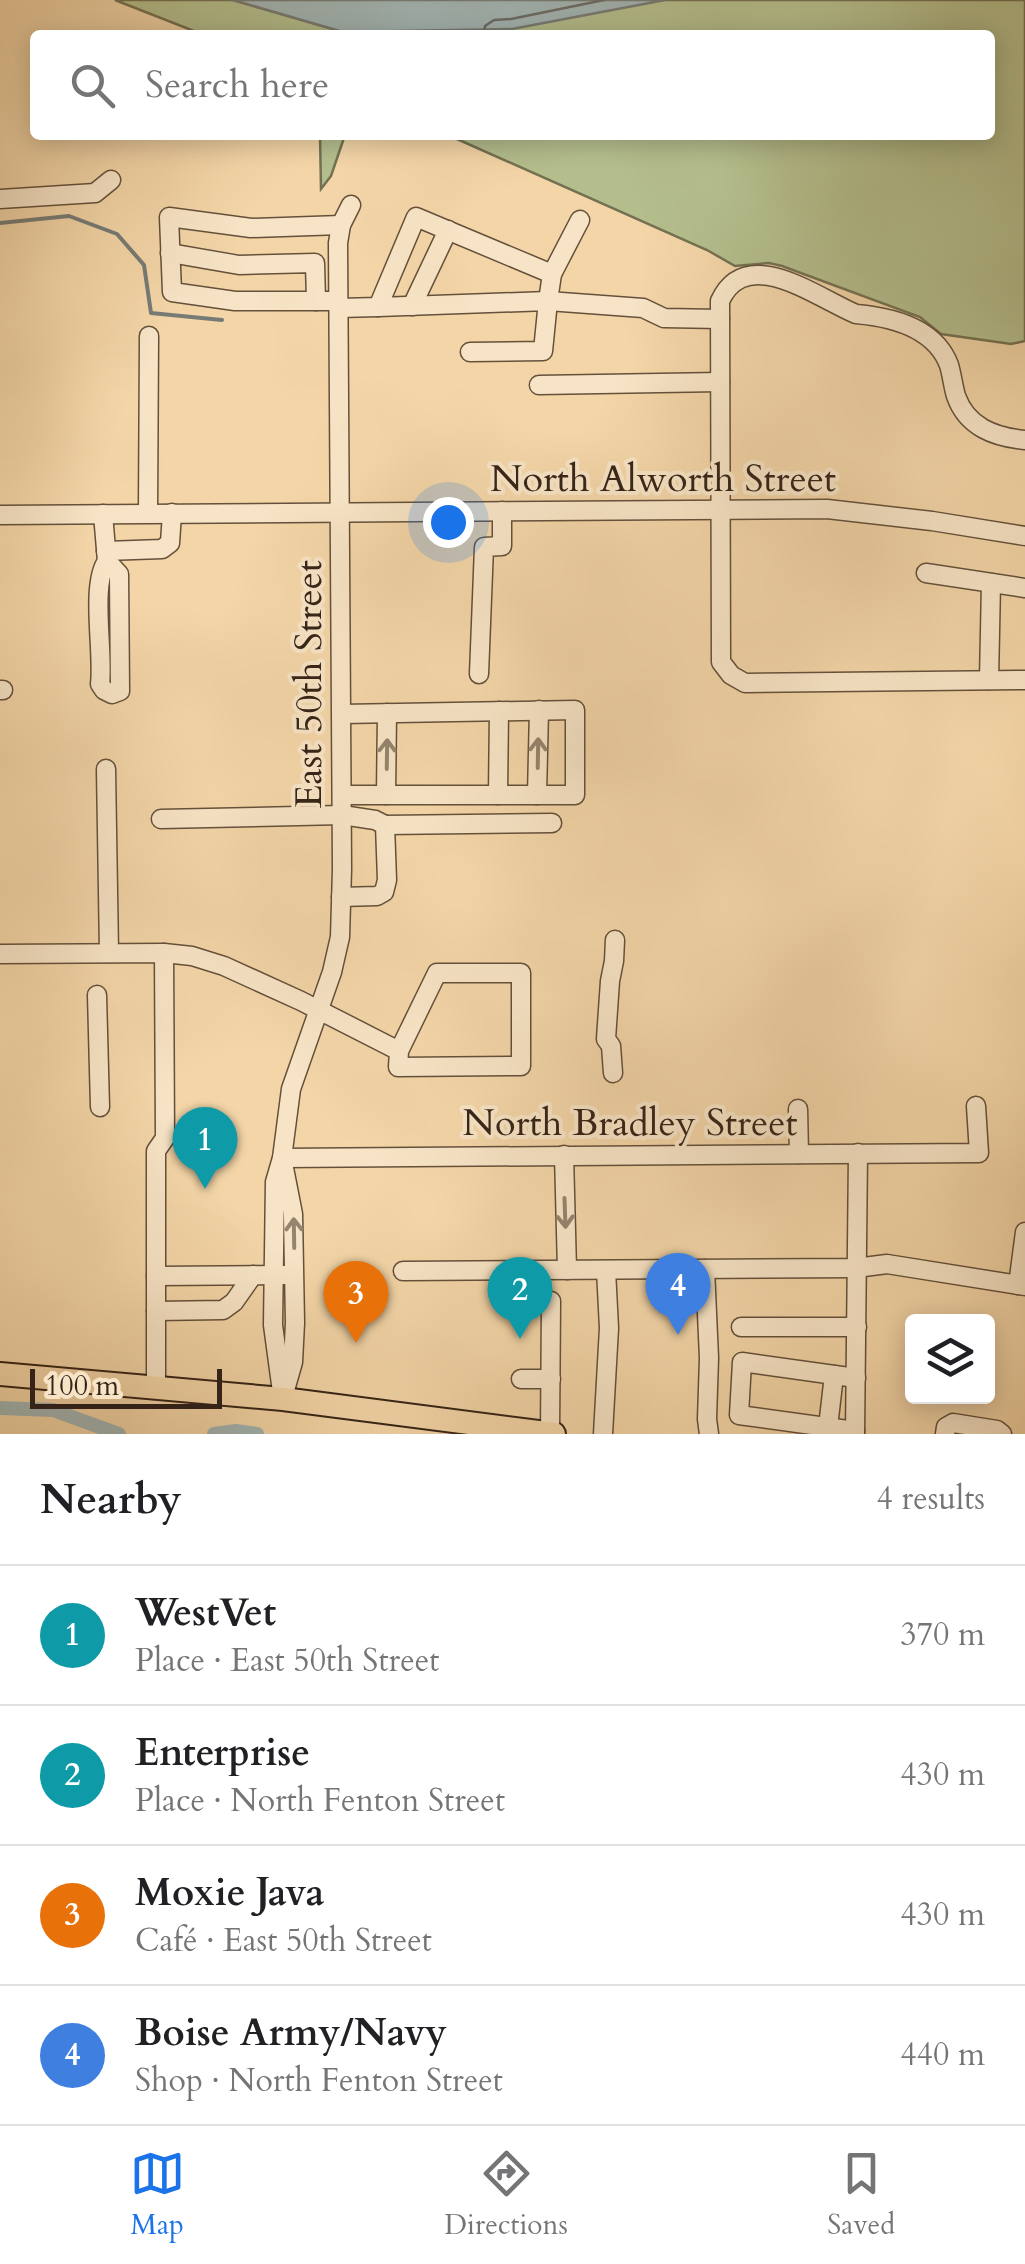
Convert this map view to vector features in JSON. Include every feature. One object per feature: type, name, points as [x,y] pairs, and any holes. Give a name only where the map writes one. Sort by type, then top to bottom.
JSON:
[{"type":"main road","points":[[0,1374],[283,1399],[552,1434]]},
{"type":"street","points":[[0,199],[95,193],[111,180]]},
{"type":"street","name":"East 50th Street","points":[[283,1399],[273,1325],[276,1182],[290,1089],[340,938],[338,243],[351,205]]},
{"type":"street","points":[[341,225],[251,228],[169,217],[172,292],[235,301],[316,301],[378,307],[548,301],[642,308],[664,318],[720,319]]},
{"type":"street","points":[[378,307],[416,217],[552,274]]},
{"type":"street","points":[[470,352],[544,350],[552,274],[580,220]]},
{"type":"street","points":[[412,306],[448,230]]},
{"type":"street","points":[[170,254],[239,266],[315,263],[316,301]]},
{"type":"street","points":[[1025,440],[986,432],[972,421],[961,408],[948,364],[928,336],[915,328],[856,314],[779,277],[738,277],[726,288],[720,301],[721,662],[731,675],[746,683],[1025,680]]},
{"type":"street","points":[[148,514],[149,336]]},
{"type":"street","points":[[539,385],[720,382]]},
{"type":"street","name":"North Alworth Street","points":[[0,516],[845,510],[1025,536]]},
{"type":"street","points":[[479,674],[484,547],[502,546],[502,511]]},
{"type":"street","points":[[107,556],[162,550],[170,544],[172,513]]},
{"type":"street","points":[[103,514],[107,556],[99,593],[100,684],[112,694],[120,690],[119,574],[107,556]]},
{"type":"street","points":[[926,574],[1025,588]]},
{"type":"street","points":[[989,680],[991,583]]},
{"type":"street","points":[[537,795],[539,710]]},
{"type":"street","points":[[342,714],[575,710],[575,795],[342,795]]},
{"type":"street","points":[[498,796],[499,711]]},
{"type":"street","points":[[386,794],[387,713]]},
{"type":"street","points":[[106,770],[109,953]]},
{"type":"street","points":[[161,819],[342,816],[386,825],[552,823]]},
{"type":"street","points":[[341,897],[376,896],[384,892],[386,825]]},
{"type":"street","points":[[613,1072],[611,1046],[606,1039],[615,940]]},
{"type":"street","points":[[156,1386],[156,1152],[165,1138],[164,953]]},
{"type":"street","points":[[0,954],[192,956],[224,966],[399,1052]]},
{"type":"street","points":[[437,973],[521,973],[521,1066],[398,1067],[399,1052],[437,973]]},
{"type":"street","points":[[98,995],[100,1108]]},
{"type":"street","name":"North Bradley Street","points":[[282,1158],[979,1152],[976,1106]]},
{"type":"street","points":[[798,1109],[799,1154]]},
{"type":"street","points":[[856,1378],[742,1362],[739,1414],[774,1427],[828,1427],[855,1432],[857,1327],[858,1153]]},
{"type":"street","points":[[552,1434],[550,1301],[558,1270],[564,1156]]},
{"type":"street","name":"East 50th Street","points":[[282,1158],[293,1214],[294,1275],[293,1362],[283,1399]]},
{"type":"street","points":[[403,1272],[856,1268],[886,1264],[1022,1286],[1025,1232]]},
{"type":"street","points":[[705,1269],[710,1434]]},
{"type":"street","points":[[603,1434],[610,1328],[606,1270]]},
{"type":"street","points":[[156,1311],[222,1310],[234,1302],[253,1275]]},
{"type":"street","points":[[156,1276],[294,1275]]},
{"type":"street","points":[[516,1300],[550,1301]]},
{"type":"street","points":[[741,1327],[857,1327]]},
{"type":"street","points":[[828,1427],[834,1375]]},
{"type":"street","points":[[521,1379],[550,1379]]},
{"type":"street","points":[[945,1434],[946,1426],[953,1423],[1002,1434]]},
{"type":"green space","points":[[115,0],[233,0],[336,30],[191,30]]},
{"type":"green space","points":[[665,0],[1025,0],[1025,341],[1011,344],[941,334],[920,317],[782,266],[735,266],[459,140],[995,140],[995,30],[363,30]]},
{"type":"green space","points":[[320,140],[343,140],[331,176],[321,189]]},
{"type":"water","points":[[233,0],[665,0],[512,29],[336,30]]},
{"type":"waterway","points":[[0,223],[69,216],[117,234],[144,265],[151,313],[222,320]]},
{"type":"waterway","points":[[0,1408],[53,1410],[119,1434]]},
{"type":"waterway","points":[[214,1434],[257,1434]]},
{"type":"place","name":"WestVet","points":[[205,1189]]},
{"type":"place","name":"Boise Army/Navy","points":[[678,1335]]},
{"type":"place","name":"Enterprise","points":[[520,1339]]},
{"type":"place","name":"Moxie Java","points":[[356,1343]]}]
